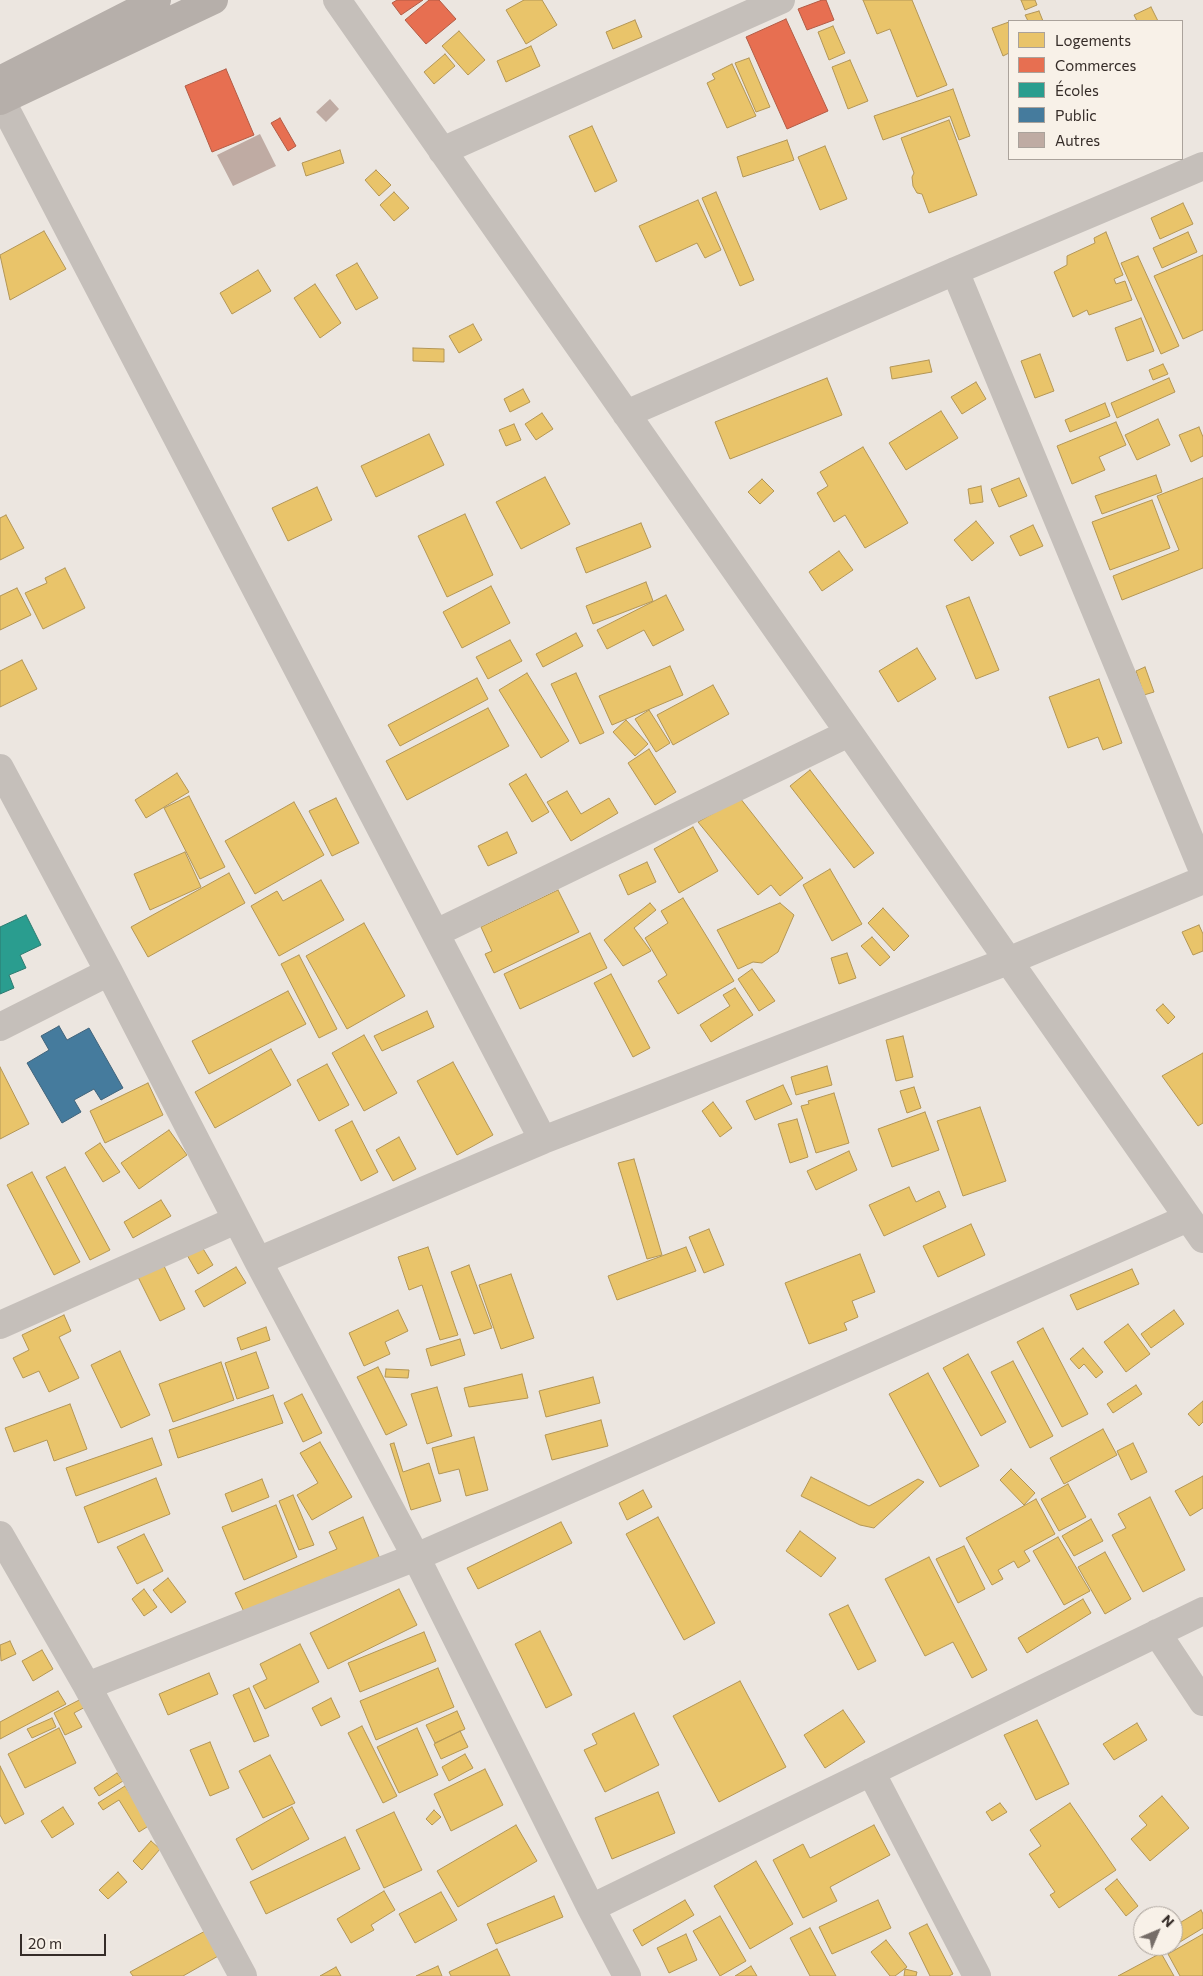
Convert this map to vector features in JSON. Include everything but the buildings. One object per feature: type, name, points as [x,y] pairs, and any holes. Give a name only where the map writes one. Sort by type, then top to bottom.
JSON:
[{"type":"main road","points":[[0,93],[157,0]]},
{"type":"main road","points":[[0,93],[214,0]]},
{"type":"street","points":[[87,1686],[416,1556],[1196,1229],[338,0]]},
{"type":"street","points":[[442,151],[780,0]]},
{"type":"street","points":[[0,93],[543,1140]]},
{"type":"street","points":[[626,414],[955,270],[1203,166]]},
{"type":"street","points":[[955,270],[1203,871]]},
{"type":"street","points":[[436,933],[849,733]]},
{"type":"street","points":[[0,768],[109,972],[236,1220],[416,1556],[591,1908],[627,1976]]},
{"type":"street","points":[[258,1261],[543,1140],[1008,961],[1203,880]]},
{"type":"street","points":[[0,1028],[109,972]]},
{"type":"street","points":[[0,1325],[236,1220]]},
{"type":"street","points":[[0,1535],[87,1686],[243,1976]]},
{"type":"street","points":[[591,1908],[1203,1611]]},
{"type":"street","points":[[1157,1633],[1203,1702]]},
{"type":"street","points":[[871,1772],[977,1976]]}]
